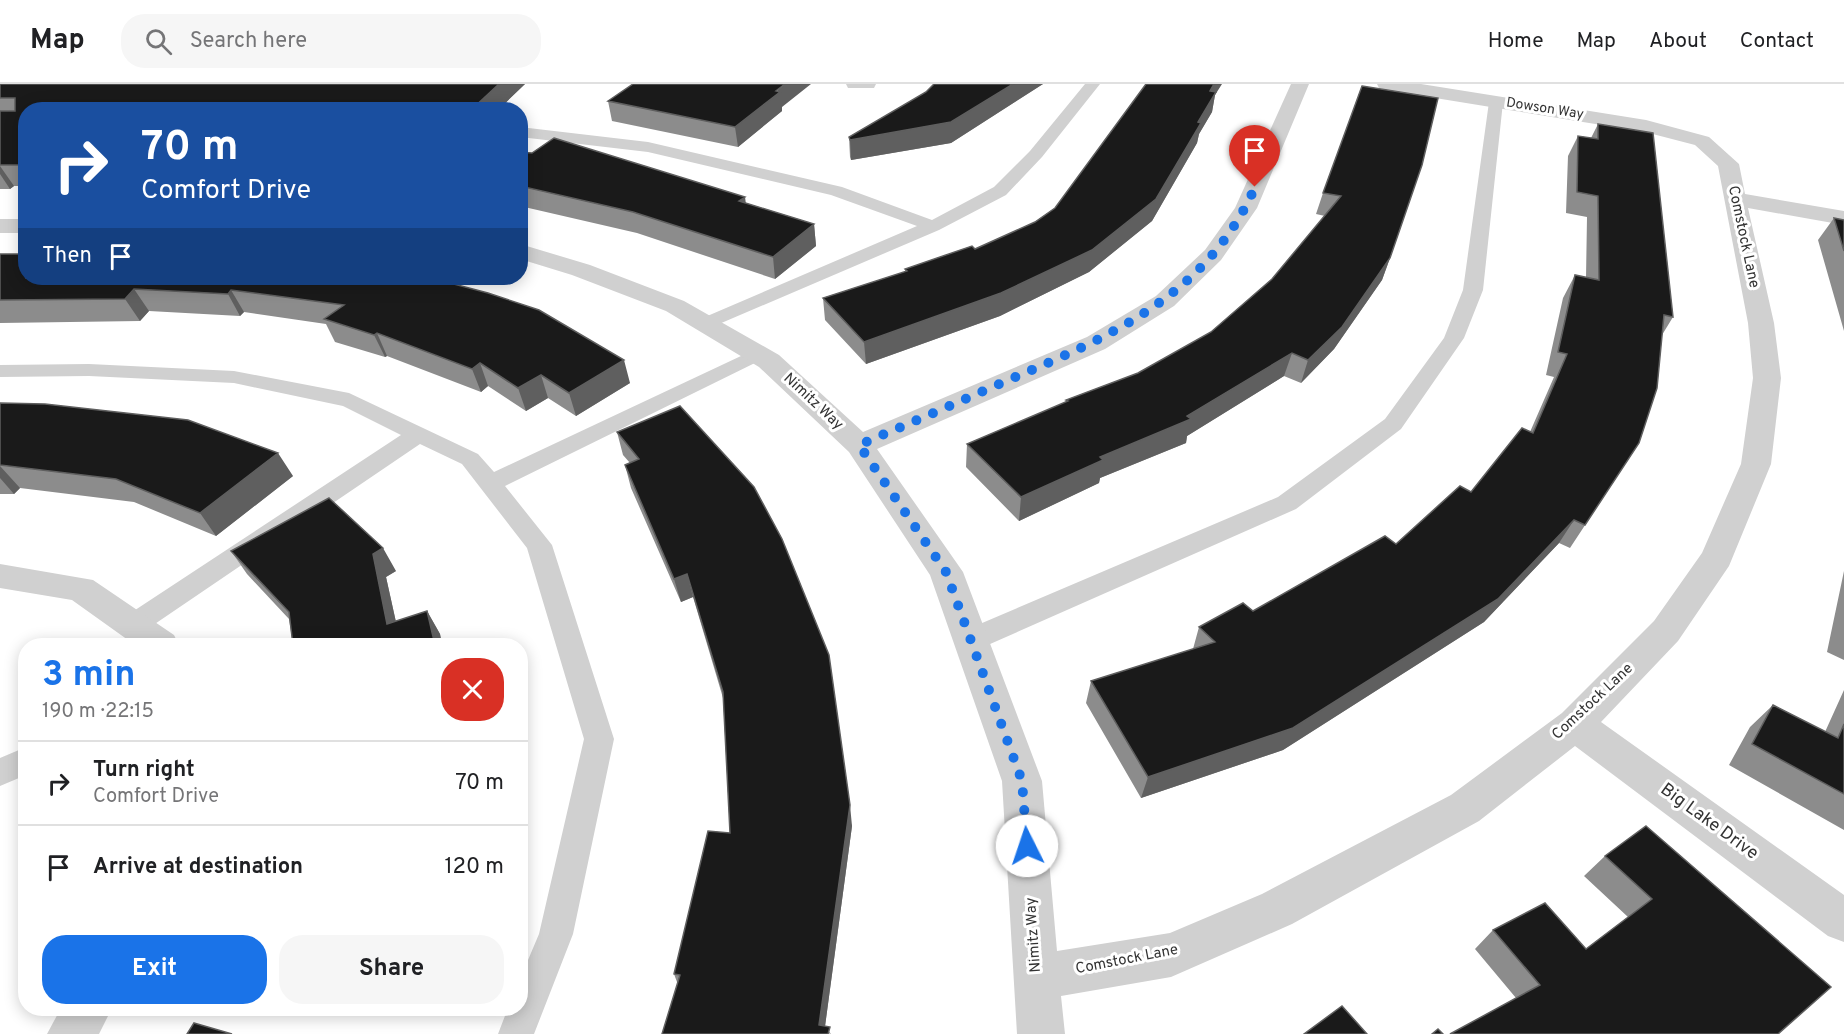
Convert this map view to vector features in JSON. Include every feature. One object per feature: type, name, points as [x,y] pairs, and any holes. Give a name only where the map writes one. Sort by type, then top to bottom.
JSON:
[{"type":"street","points":[[855,84],[867,84]]},
{"type":"street","points":[[859,445],[1096,343],[1165,301],[1214,255],[1246,208],[1300,84]]},
{"type":"street","name":"Dowson Way","points":[[1386,84],[1646,126],[1702,141]]},
{"type":"street","name":"Comstock Lane","points":[[1037,976],[1171,955],[1277,909],[1465,808],[1575,724],[1666,631],[1717,558],[1756,464],[1767,378],[1761,323],[1728,164],[1702,141]]},
{"type":"street","points":[[1735,199],[1844,218]]},
{"type":"street","points":[[0,226],[18,226]]},
{"type":"street","name":"Nimitz Way","points":[[528,253],[582,270],[675,306],[769,361],[859,445],[946,572],[1022,781],[1041,1034]]},
{"type":"street","points":[[0,576],[81,589],[151,638]]},
{"type":"street","name":"Big Lake Drive","points":[[1575,724],[1844,921]]},
{"type":"street","points":[[71,1034],[83,1016]]},
{"type":"lane","points":[[705,324],[933,226],[1000,191],[1036,154],[1093,84]]},
{"type":"lane","points":[[971,640],[1287,502],[1393,424],[1454,338],[1473,290],[1496,102]]},
{"type":"lane","points":[[528,133],[648,147],[836,191],[933,226]]},
{"type":"lane","points":[[490,484],[758,354]]},
{"type":"lane","points":[[0,371],[89,370],[234,377],[349,400],[470,459],[539,545],[599,739],[556,934],[528,1004]]},
{"type":"lane","points":[[133,625],[418,434]]},
{"type":"lane","points":[[0,773],[18,764]]},
{"type":"lane","points":[[516,1034],[523,1016]]},
{"type":"building","points":[[0,84],[499,84],[480,102],[18,102],[18,165],[0,165],[0,111],[15,111],[15,98],[0,98]]},
{"type":"building","points":[[633,84],[785,84],[776,91],[780,92],[735,127],[608,101]]},
{"type":"building","points":[[934,84],[1013,84],[951,122],[850,140],[849,137],[926,92]]},
{"type":"building","points":[[1146,84],[1214,84],[1210,91],[1216,92],[1198,122],[1201,123],[1156,199],[1092,250],[1001,293],[864,342],[823,298],[907,271],[905,269],[972,246],[975,249],[1035,222],[1055,208]]},
{"type":"building","points":[[1362,86],[1438,98],[1422,165],[1390,258],[1342,327],[1308,360],[1292,353],[1187,416],[1191,419],[1100,457],[1103,460],[1021,497],[967,444],[1068,401],[1066,400],[1138,373],[1211,332],[1272,279],[1341,196],[1323,193]]},
{"type":"building","points":[[1598,124],[1653,133],[1673,317],[1664,315],[1657,388],[1639,443],[1585,525],[1574,520],[1498,599],[1293,728],[1148,777],[1091,681],[1215,642],[1199,627],[1243,603],[1253,611],[1385,536],[1396,544],[1460,486],[1471,492],[1522,428],[1533,433],[1567,354],[1558,352],[1575,275],[1599,280],[1598,196],[1577,192],[1578,136],[1598,139]]},
{"type":"building","points":[[554,138],[745,197],[739,201],[814,224],[773,257],[633,212],[528,188],[528,153],[532,153]]},
{"type":"building","points":[[1834,218],[1844,220],[1844,251]]},
{"type":"building","points":[[0,254],[18,254],[18,285],[458,285],[539,310],[624,360],[569,393],[541,375],[518,388],[480,363],[472,369],[377,333],[374,335],[324,319],[344,305],[231,290],[228,294],[134,289],[125,299],[0,300]]},
{"type":"building","points":[[0,403],[45,404],[188,420],[278,453],[200,513],[116,479],[0,465]]},
{"type":"building","points":[[680,406],[754,487],[782,539],[829,655],[850,805],[819,1025],[830,1027],[828,1034],[662,1034],[680,975],[674,974],[708,831],[730,833],[723,692],[687,574],[674,579],[625,465],[639,459],[617,432]]},
{"type":"building","points":[[329,498],[383,548],[373,554],[387,624],[427,611],[433,638],[292,638],[289,612],[231,551]]},
{"type":"building","points":[[1773,705],[1838,738],[1844,724],[1844,794],[1752,744]]},
{"type":"building","points":[[1646,826],[1831,987],[1778,1034],[1450,1034],[1540,985],[1493,930],[1545,903],[1586,949],[1652,899],[1605,856]]},
{"type":"building","points":[[1342,1006],[1367,1034],[1304,1034]]},
{"type":"building","points":[[194,1023],[232,1034],[187,1034]]},
{"type":"building","points":[[1438,1029],[1443,1034],[1432,1034]]},
{"type":"route","points":[[1027,846],[1022,781],[946,572],[859,445],[1096,343],[1165,301],[1214,255],[1246,208],[1255,187]]}]
